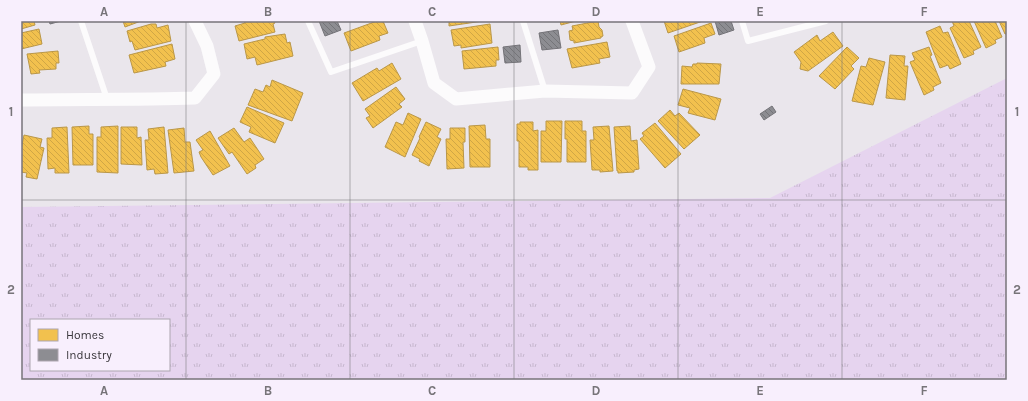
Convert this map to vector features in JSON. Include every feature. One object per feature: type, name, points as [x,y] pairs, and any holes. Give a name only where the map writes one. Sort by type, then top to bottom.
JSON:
[{"type":"street","points":[[21,100],[195,98],[214,74],[207,46],[196,21]]},
{"type":"street","points":[[415,21],[434,83],[456,99],[545,91],[632,93],[649,68],[632,21]]},
{"type":"lane","points":[[81,21],[107,99]]},
{"type":"lane","points":[[308,21],[331,72],[422,40]]},
{"type":"lane","points":[[523,21],[545,91]]},
{"type":"lane","points":[[742,21],[748,41],[826,21]]},
{"type":"green space","points":[[1007,78],[1007,380],[21,380],[21,207],[770,198]]},
{"type":"building: Homes","points":[[21,21],[34,21],[35,25],[21,29]]},
{"type":"building: Homes","points":[[123,21],[141,21],[125,27]]},
{"type":"building: Homes","points":[[244,21],[274,21],[275,23],[273,24],[275,32],[239,41],[235,26],[245,23]]},
{"type":"building: Homes","points":[[377,21],[383,21],[388,33],[379,36],[380,40],[351,51],[344,33]]},
{"type":"building: Homes","points":[[449,21],[483,21],[449,26]]},
{"type":"building: Homes","points":[[560,21],[576,21],[561,25]]},
{"type":"building: Homes","points":[[598,21],[599,27],[602,30],[603,36],[601,38],[574,43],[574,41],[570,40],[569,31],[573,30],[572,26]]},
{"type":"building: Homes","points":[[664,21],[703,21],[668,33]]},
{"type":"building: Homes","points":[[952,21],[969,21],[981,47],[973,51],[974,54],[964,58],[950,28],[954,26]]},
{"type":"building: Homes","points":[[974,21],[995,21],[1002,37],[995,40],[996,43],[986,48]]},
{"type":"building: Homes","points":[[999,21],[1007,21],[1007,34],[1005,34]]},
{"type":"building: Homes","points":[[711,23],[715,34],[704,38],[705,43],[679,52],[674,36]]},
{"type":"building: Homes","points":[[156,24],[157,28],[168,25],[171,41],[135,50],[132,41],[130,42],[127,31]]},
{"type":"building: Homes","points":[[490,24],[492,43],[461,48],[461,45],[454,46],[451,30]]},
{"type":"building: Homes","points":[[940,26],[943,33],[948,32],[961,64],[950,69],[948,65],[940,68],[926,32]]},
{"type":"building: Homes","points":[[39,29],[42,44],[21,49],[21,33]]},
{"type":"building: Homes","points":[[833,32],[843,46],[808,71],[800,69],[801,62],[794,52],[817,35],[820,41]]},
{"type":"building: Homes","points":[[285,34],[287,43],[290,42],[293,56],[257,65],[255,57],[247,59],[244,44],[265,39],[265,37]]},
{"type":"building: Homes","points":[[607,42],[610,57],[599,59],[600,63],[572,68],[567,49]]},
{"type":"building: Homes","points":[[172,44],[175,59],[165,62],[166,66],[134,73],[129,55]]},
{"type":"building: Homes","points":[[498,47],[499,60],[496,60],[496,66],[464,69],[462,51]]},
{"type":"building: Homes","points":[[847,47],[859,58],[851,66],[854,69],[835,89],[819,76]]},
{"type":"building: Homes","points":[[929,47],[932,55],[930,56],[941,83],[933,87],[934,90],[924,95],[910,62],[915,60],[912,53]]},
{"type":"building: Homes","points":[[58,51],[59,63],[56,63],[56,69],[39,70],[40,73],[31,74],[27,54]]},
{"type":"building: Homes","points":[[890,55],[905,56],[904,66],[908,66],[905,100],[886,98]]},
{"type":"building: Homes","points":[[869,58],[885,62],[873,105],[852,101],[861,66],[866,67]]},
{"type":"building: Homes","points":[[392,63],[401,79],[363,101],[352,83],[377,68],[379,71]]},
{"type":"building: Homes","points":[[693,64],[721,64],[719,84],[681,84],[682,66],[692,67]]},
{"type":"building: Homes","points":[[272,80],[303,93],[292,121],[248,105],[255,89],[263,92],[266,85],[270,87]]},
{"type":"building: Homes","points":[[396,87],[405,99],[399,104],[402,107],[373,128],[366,118],[370,116],[365,109]]},
{"type":"building: Homes","points":[[683,89],[721,99],[715,120],[688,113],[690,108],[678,105]]},
{"type":"building: Homes","points":[[247,107],[284,123],[275,143],[249,132],[251,127],[240,122]]},
{"type":"building: Homes","points":[[670,110],[675,116],[679,113],[700,135],[684,149],[658,121]]},
{"type":"building: Homes","points":[[408,113],[421,119],[405,157],[385,147],[396,122],[403,125]]},
{"type":"building: Homes","points":[[546,121],[562,121],[561,162],[541,162],[541,131],[546,131]]},
{"type":"building: Homes","points":[[565,121],[582,121],[582,131],[586,131],[586,162],[567,162]]},
{"type":"building: Homes","points":[[426,122],[441,129],[437,137],[441,139],[429,166],[419,161],[420,159],[412,155]]},
{"type":"building: Homes","points":[[520,122],[533,122],[533,131],[538,130],[538,170],[528,170],[528,167],[519,167],[519,141],[517,141],[517,124],[520,124]]},
{"type":"building: Homes","points":[[655,123],[681,154],[665,168],[640,139],[644,136],[642,133]]},
{"type":"building: Homes","points":[[485,125],[486,139],[490,139],[490,167],[470,167],[469,126]]},
{"type":"building: Homes","points":[[89,126],[89,134],[93,134],[93,165],[73,165],[72,127]]},
{"type":"building: Homes","points":[[118,126],[118,173],[97,172],[97,137],[101,137],[101,127]]},
{"type":"building: Homes","points":[[609,126],[613,171],[600,172],[600,170],[592,170],[590,140],[594,140],[593,127]]},
{"type":"building: Homes","points":[[630,126],[631,141],[637,140],[639,169],[634,170],[634,172],[618,173],[614,127]]},
{"type":"building: Homes","points":[[67,127],[69,173],[55,173],[55,168],[48,169],[47,138],[52,138],[52,128]]},
{"type":"building: Homes","points":[[121,127],[137,127],[137,138],[141,137],[142,165],[121,164]]},
{"type":"building: Homes","points":[[164,127],[168,173],[155,174],[154,169],[147,170],[145,140],[149,140],[148,129]]},
{"type":"building: Homes","points":[[184,128],[185,142],[190,142],[194,171],[174,173],[168,130]]},
{"type":"building: Homes","points":[[234,128],[244,142],[250,138],[264,159],[255,165],[256,168],[247,174],[232,152],[229,154],[218,138]]},
{"type":"building: Homes","points":[[450,128],[465,128],[465,142],[463,142],[464,168],[447,169],[446,139],[450,139]]},
{"type":"building: Homes","points":[[210,131],[230,166],[213,175],[201,157],[199,152],[203,150],[196,140]]},
{"type":"building: Homes","points":[[24,135],[42,139],[40,147],[44,148],[37,179],[26,177],[27,173],[21,172],[21,150]]},
{"type":"building: Industry","points":[[49,21],[61,21],[50,24]]},
{"type":"building: Industry","points":[[319,21],[337,21],[341,30],[325,36]]},
{"type":"building: Industry","points":[[715,21],[731,21],[734,30],[719,35]]},
{"type":"building: Industry","points":[[558,30],[561,48],[542,50],[539,33]]},
{"type":"building: Industry","points":[[520,45],[521,62],[505,63],[503,47]]},
{"type":"building: Industry","points":[[772,106],[776,112],[764,120],[760,114]]}]
